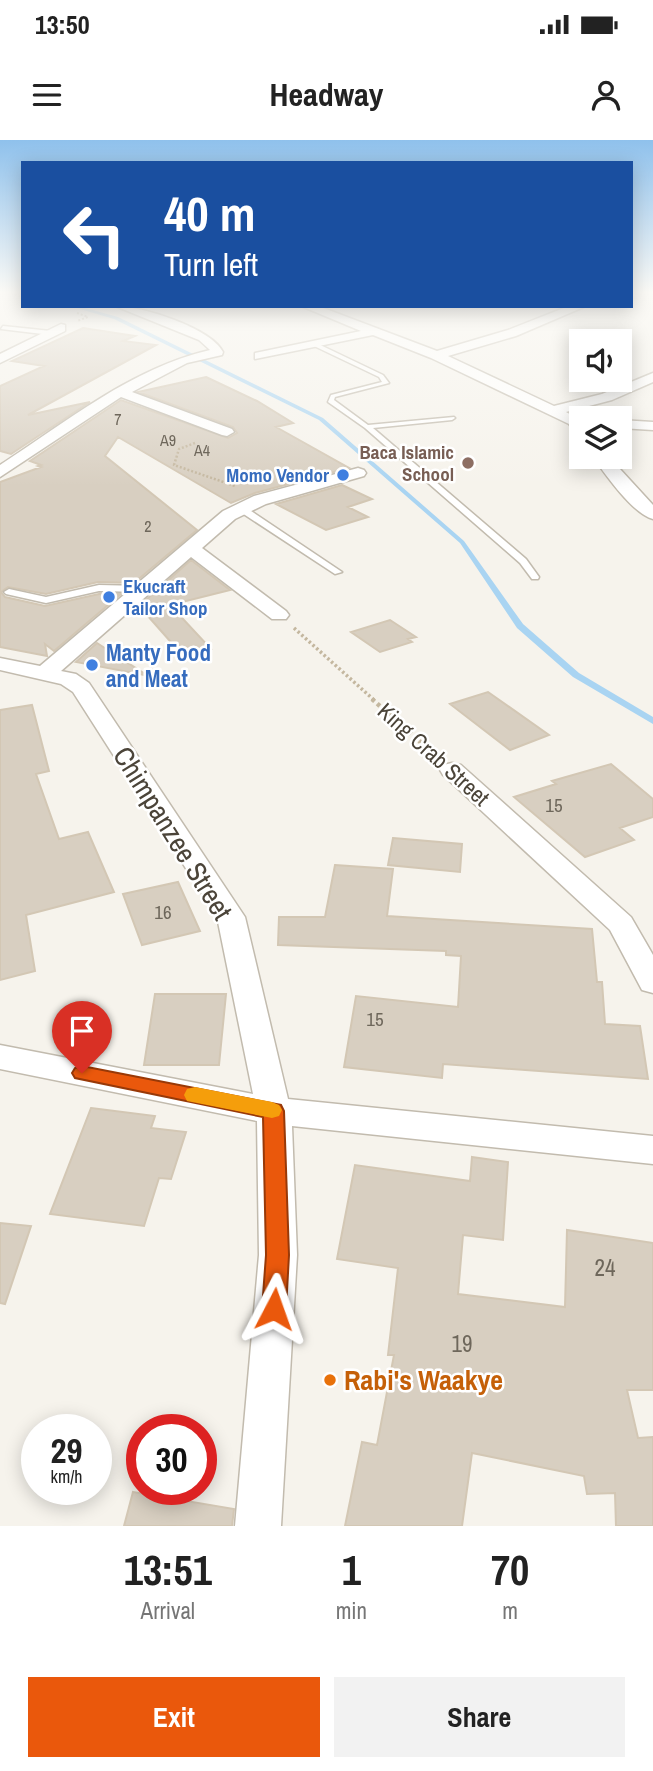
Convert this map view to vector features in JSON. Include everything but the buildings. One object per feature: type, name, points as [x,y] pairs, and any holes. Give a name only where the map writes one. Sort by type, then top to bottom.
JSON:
[{"type":"street","points":[[0,472],[120,393],[185,360],[199,357]]},
{"type":"street","points":[[439,357],[569,419]]},
{"type":"street","points":[[551,411],[607,397],[653,377]]},
{"type":"street","points":[[120,393],[227,432]]},
{"type":"street","points":[[632,425],[653,426]]},
{"type":"street","points":[[610,469],[653,514]]},
{"type":"street","points":[[45,673],[229,515],[249,505],[358,473]]},
{"type":"street","points":[[190,548],[279,615]]},
{"type":"street","name":"Chimpanzee Street","points":[[0,664],[68,679],[81,688],[231,917],[274,1111],[278,1255],[258,1526]]},
{"type":"street","name":"King Crab Street","points":[[452,770],[621,924],[653,982]]},
{"type":"street","points":[[0,1057],[274,1111],[653,1150]]},
{"type":"lane","points":[[340,357],[385,379],[384,385],[333,396],[330,399],[523,561],[535,577]]},
{"type":"lane","points":[[366,427],[452,418]]},
{"type":"lane","points":[[249,505],[338,572]]},
{"type":"lane","points":[[9,592],[46,600],[99,588],[142,589]]},
{"type":"path","points":[[227,432],[179,449],[174,465],[235,486],[249,505]]},
{"type":"path","name":"King Crab Street","points":[[279,615],[452,770]]},
{"type":"waterway","points":[[195,357],[321,419],[462,542],[520,626],[576,675],[653,721]]},
{"type":"slow traffic","points":[[195,1095],[272,1110]]},
{"type":"place","name":"Baca Islamic School","points":[[468,463]]},
{"type":"place","name":"Momo Vendor","points":[[343,475]]},
{"type":"place","name":"Ekucraft Tailor Shop","points":[[109,597]]},
{"type":"place","name":"Manty Food and Meat","points":[[92,665]]},
{"type":"place","name":"Rabi's Waakye","points":[[330,1380]]},
{"type":"route","points":[[82,1073],[274,1111],[278,1255],[274,1309]]}]
